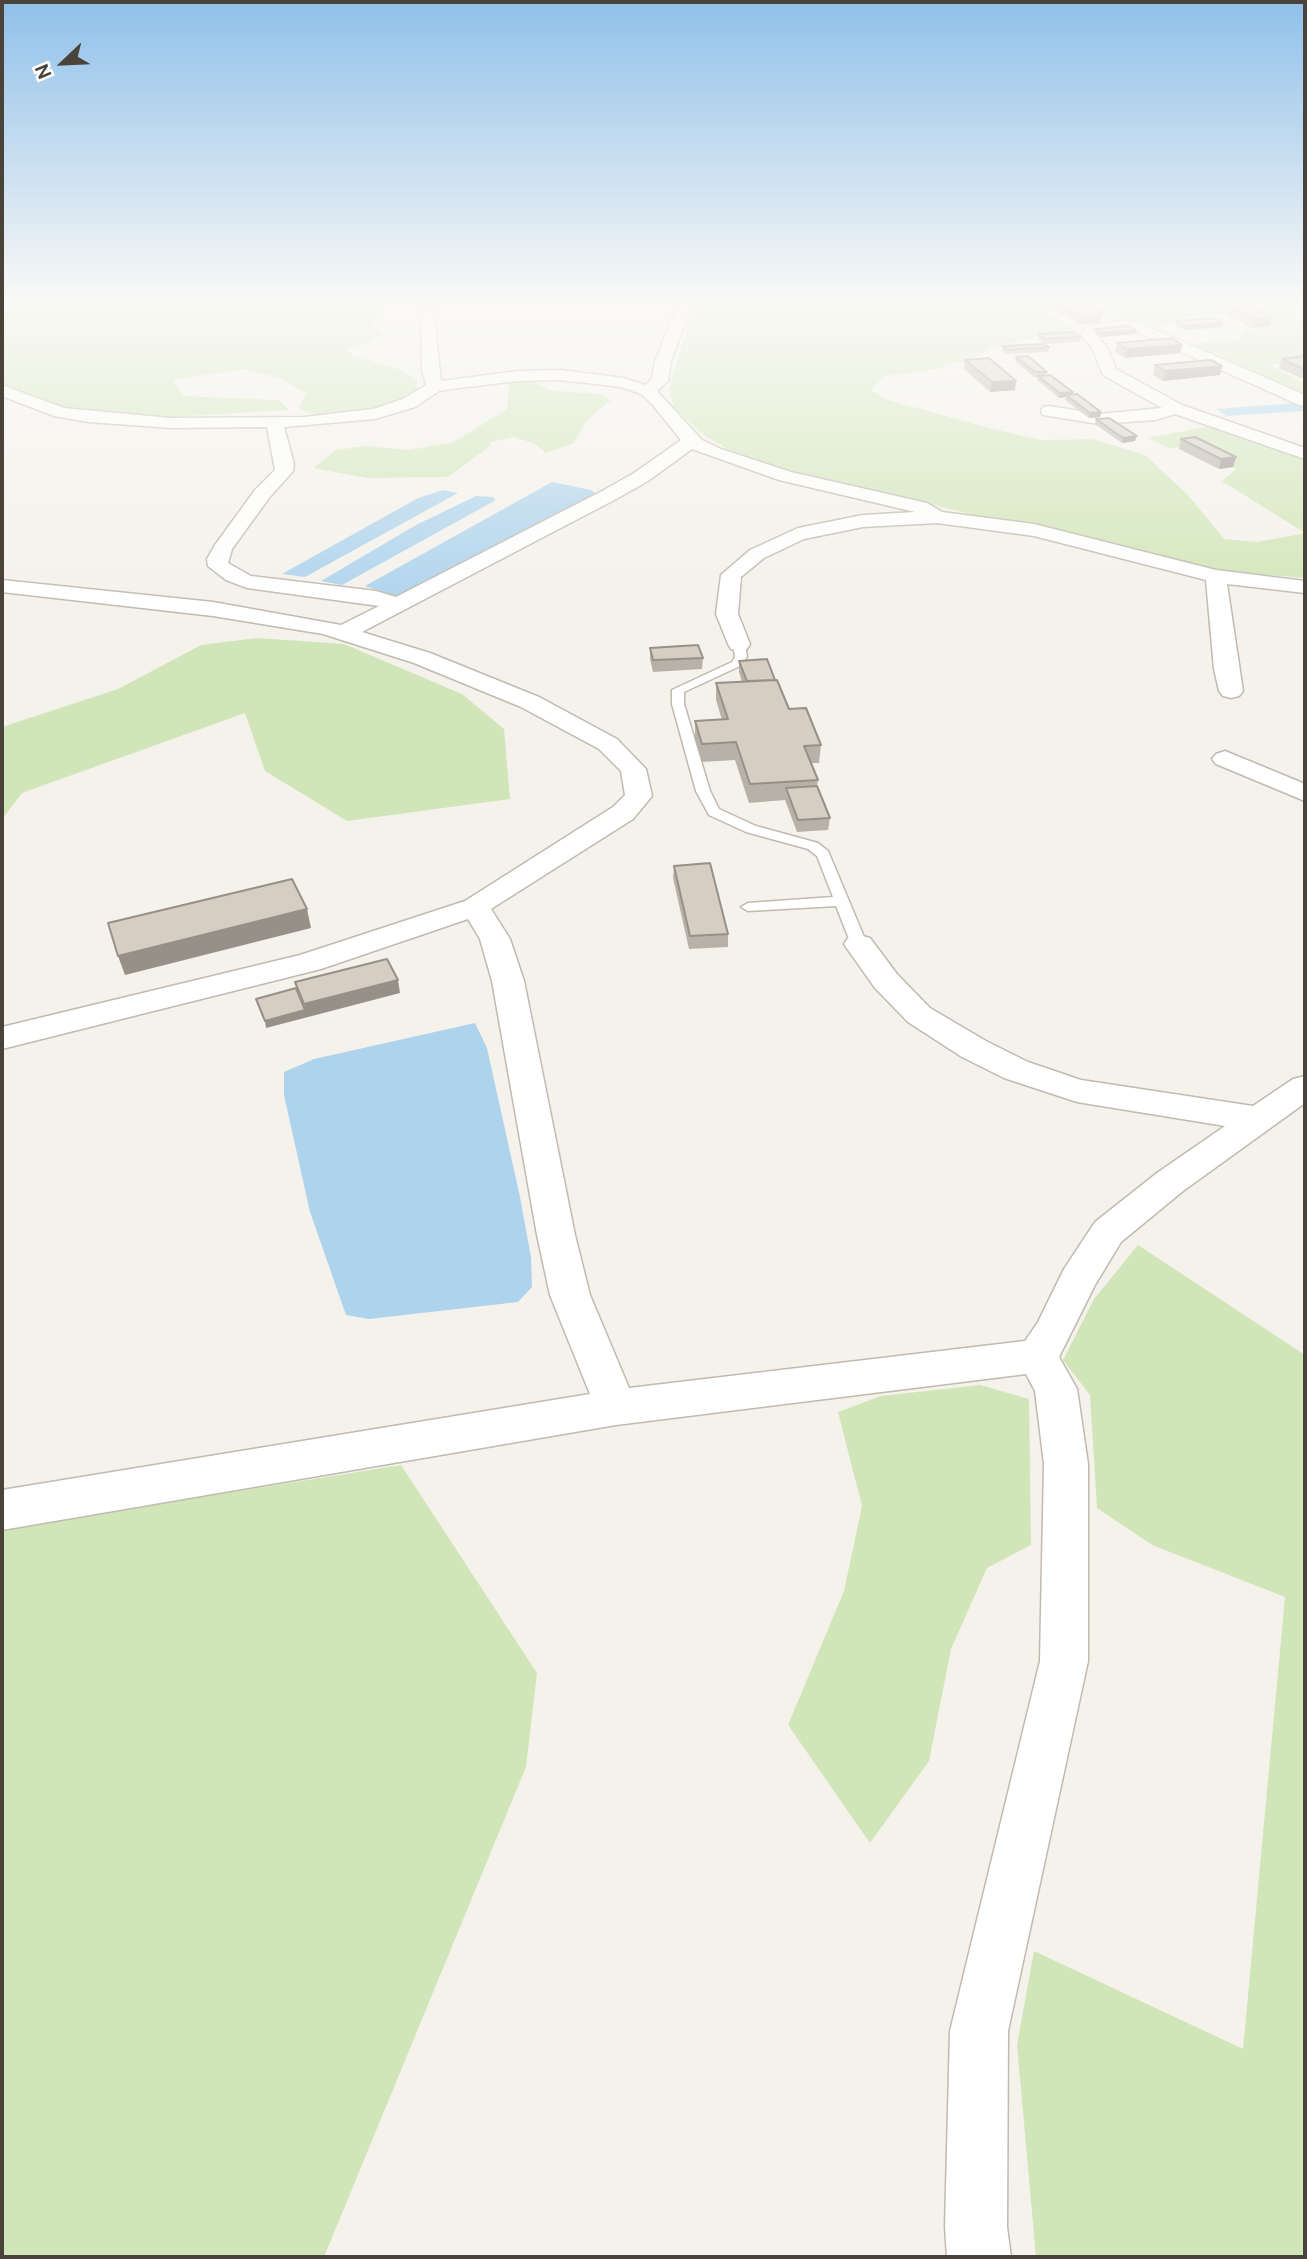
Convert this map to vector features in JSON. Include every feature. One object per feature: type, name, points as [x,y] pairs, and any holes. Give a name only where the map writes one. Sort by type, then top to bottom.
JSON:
[{"type":"street","points":[[37,403],[60,412],[89,417],[158,423],[334,420],[375,414],[408,403]]},
{"type":"street","points":[[661,403],[691,440],[715,453],[786,476],[920,507],[937,517]]},
{"type":"street","points":[[1166,403],[1305,454]]},
{"type":"street","points":[[1049,411],[1099,419],[1155,415],[1176,409]]},
{"type":"street","points":[[274,422],[285,464],[284,471],[262,495],[222,549],[217,559],[218,566],[247,582],[376,597],[397,605]]},
{"type":"street","points":[[343,633],[611,494],[641,477],[691,440]]},
{"type":"street","points":[[739,644],[727,614],[730,575],[757,554],[797,534],[876,520],[937,517],[1034,530],[1216,576],[1305,587]]},
{"type":"street","points":[[1216,576],[1226,669],[1231,691]]},
{"type":"street","points":[[2,1038],[310,962],[475,908],[623,813],[639,796],[633,769],[608,744],[530,702],[422,658],[327,628],[213,609],[3,586]]},
{"type":"street","points":[[1225,759],[1305,793]]},
{"type":"street","points":[[475,908],[495,939],[508,981],[556,1235],[570,1295],[615,1407]]},
{"type":"street","points":[[859,944],[886,981],[919,1015],[974,1049],[1016,1070],[1077,1091],[1257,1119]]},
{"type":"street","points":[[2,1510],[615,1407],[1037,1356],[1053,1332],[1078,1280],[1108,1232],[1170,1182],[1305,1087]]},
{"type":"street","points":[[979,2257],[976,2227],[979,2031],[1064,1661],[1066,1464],[1056,1389],[1037,1356]]},
{"type":"lane","points":[[739,644],[741,657],[736,664],[678,690],[678,704],[703,791],[714,812],[751,829],[813,846],[823,854],[859,944]]},
{"type":"lane","points":[[748,907],[841,901]]},
{"type":"green space","points":[[52,403],[282,403],[289,410],[153,418]]},
{"type":"green space","points":[[301,403],[392,403],[380,410],[320,417],[299,408]]},
{"type":"green space","points":[[507,403],[607,403],[587,420],[574,443],[546,453],[535,444],[514,437],[491,442],[489,447],[448,477],[367,478],[313,468],[336,450],[365,446],[409,450],[454,442],[507,409]]},
{"type":"green space","points":[[673,403],[900,403],[1041,440],[1092,439],[1145,455],[1188,495],[1224,539],[1257,542],[1305,533],[1305,578],[1234,572],[1161,558],[1042,527],[974,515],[774,466],[729,450],[704,435],[674,408]]},
{"type":"green space","points":[[1215,425],[1305,459],[1305,533],[1222,481],[1236,469],[1216,455],[1192,446],[1168,448],[1148,438]]},
{"type":"green space","points":[[257,638],[344,644],[462,694],[504,729],[510,799],[347,821],[265,771],[245,713],[22,793],[2,819],[2,727],[118,689],[201,645]]},
{"type":"green space","points":[[1138,1245],[1305,1355],[1305,2257],[1036,2257],[1017,2045],[1034,1951],[1243,2049],[1285,1597],[1152,1545],[1097,1508],[1090,1395],[1063,1360],[1094,1299]]},
{"type":"green space","points":[[980,1385],[1029,1399],[1031,1545],[987,1568],[951,1649],[929,1761],[870,1843],[788,1725],[844,1591],[862,1506],[838,1412],[881,1396]]},
{"type":"green space","points":[[401,1465],[537,1673],[526,1767],[324,2257],[2,2257],[2,1529]]},
{"type":"water","points":[[1297,403],[1305,408],[1305,411],[1227,416],[1216,409]]},
{"type":"water","points":[[552,482],[591,490],[596,494],[404,595],[392,595],[365,586]]},
{"type":"water","points":[[443,490],[458,493],[305,577],[282,574],[418,498]]},
{"type":"water","points":[[476,496],[493,497],[496,500],[342,585],[321,581],[416,525]]},
{"type":"water","points":[[475,1023],[487,1048],[520,1197],[531,1257],[532,1287],[518,1302],[369,1319],[346,1315],[310,1212],[284,1095],[284,1072],[314,1059]]},
{"type":"building","points":[[1077,403],[1090,403],[1101,412],[1090,413]]},
{"type":"building","points":[[1109,418],[1137,436],[1123,438],[1096,419]]},
{"type":"building","points":[[1195,437],[1236,457],[1221,459],[1181,439]]},
{"type":"building","points":[[698,645],[703,658],[653,660],[650,648]]},
{"type":"building","points":[[767,659],[775,680],[747,681],[739,661]]},
{"type":"building","points":[[777,680],[789,709],[806,708],[821,745],[804,746],[818,780],[750,784],[736,742],[702,744],[695,721],[728,719],[716,683]]},
{"type":"building","points":[[817,786],[830,818],[798,820],[786,788]]},
{"type":"building","points":[[710,863],[728,934],[690,936],[674,866]]},
{"type":"building","points":[[292,879],[307,909],[118,956],[108,923]]},
{"type":"building","points":[[387,959],[398,980],[304,1004],[295,982]]},
{"type":"building","points":[[296,988],[305,1010],[265,1021],[256,999]]}]
